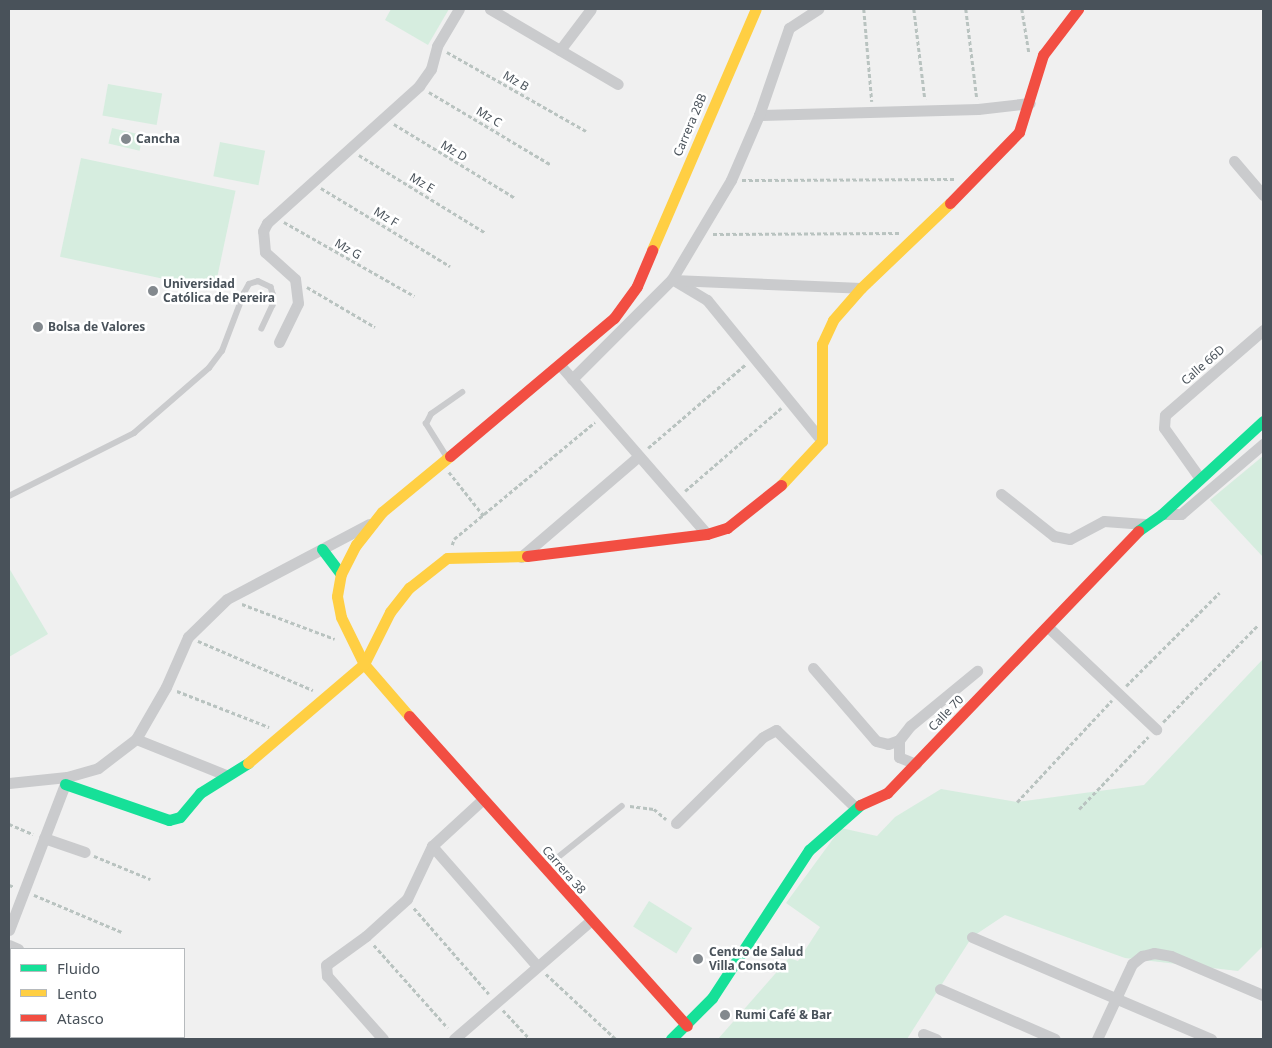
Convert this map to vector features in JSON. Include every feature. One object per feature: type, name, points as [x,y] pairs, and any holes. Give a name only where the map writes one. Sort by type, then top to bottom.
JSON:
[{"type":"street","points":[[279,342],[298,303],[295,279],[265,252],[262,244],[263,231],[274,216],[314,183],[419,86],[431,69],[437,46],[459,9]]},
{"type":"street","points":[[490,9],[618,84]]},
{"type":"street","points":[[560,50],[591,9]]},
{"type":"street","name":"Carrera 28B","points":[[341,574],[371,523],[443,459],[560,365],[614,318],[637,286],[756,9]]},
{"type":"street","points":[[572,379],[672,280],[701,234],[731,180],[758,115],[789,28],[818,9]]},
{"type":"street","points":[[66,780],[169,820],[180,818],[200,793],[226,775],[245,766],[282,732],[364,664],[400,600],[409,588],[447,558],[521,557],[707,534],[727,528],[781,485],[822,441],[822,344],[834,320],[861,288],[1019,132],[1030,103],[1043,56],[1078,9]]},
{"type":"street","points":[[758,115],[978,108],[1030,103]]},
{"type":"street","points":[[1234,161],[1263,195]]},
{"type":"street","points":[[672,280],[861,288]]},
{"type":"street","points":[[672,280],[707,300],[822,441]]},
{"type":"street","name":"Calle 66D","points":[[1200,476],[1163,422],[1165,415],[1263,330]]},
{"type":"street","points":[[560,365],[707,534]]},
{"type":"street","name":"Calle 70","points":[[671,1039],[712,998],[809,850],[855,807],[887,794],[1144,524],[1162,514],[1200,476],[1263,421]]},
{"type":"street","points":[[1162,514],[1181,514],[1263,444]]},
{"type":"street","points":[[521,557],[639,456]]},
{"type":"street","points":[[1000,494],[1054,536],[1070,539],[1104,521],[1144,524]]},
{"type":"street","points":[[9,783],[66,780],[98,768],[136,739],[166,687],[188,637],[227,599],[371,523]]},
{"type":"street","points":[[322,549],[341,574]]},
{"type":"street","name":"Carrera 38","points":[[341,574],[337,596],[341,617],[364,664],[424,730],[482,800],[686,1026]]},
{"type":"street","points":[[1048,627],[1156,729]]},
{"type":"street","points":[[813,668],[876,741],[888,744],[899,740],[910,726],[977,670]]},
{"type":"street","points":[[676,823],[763,737],[776,730],[855,807]]},
{"type":"street","points":[[136,739],[226,775]]},
{"type":"street","points":[[899,740],[899,757],[916,764]]},
{"type":"street","points":[[9,930],[66,780]]},
{"type":"street","points":[[383,1039],[326,971],[326,966],[366,936],[407,899],[432,846],[482,800]]},
{"type":"street","points":[[44,838],[85,852]]},
{"type":"street","points":[[432,846],[537,966]]},
{"type":"street","points":[[455,1038],[590,921]]},
{"type":"street","points":[[972,937],[1114,1000],[1211,1039]]},
{"type":"street","points":[[1096,1039],[1132,964],[1142,956],[1154,954],[1171,956],[1263,995]]},
{"type":"street","points":[[940,989],[1056,1039]]},
{"type":"street","points":[[923,1034],[936,1039]]},
{"type":"lane","points":[[9,496],[134,433],[201,375],[222,351],[244,293],[249,284],[258,281],[271,287],[274,294],[273,305],[262,329]]},
{"type":"lane","points":[[443,459],[426,424],[431,414],[462,392]]},
{"type":"lane","points":[[544,868],[622,806]]},
{"type":"path","points":[[864,9],[873,112]]},
{"type":"path","points":[[914,9],[926,109]]},
{"type":"path","points":[[966,9],[978,108]]},
{"type":"path","points":[[1022,9],[1030,54],[1043,56]]},
{"type":"path","name":"Mz B","points":[[437,46],[586,131]]},
{"type":"path","name":"Mz C","points":[[419,86],[550,164]]},
{"type":"path","name":"Mz D","points":[[384,118],[515,198]]},
{"type":"path","name":"Mz E","points":[[349,149],[486,233]]},
{"type":"path","points":[[731,180],[973,179]]},
{"type":"path","name":"Mz F","points":[[314,183],[450,266]]},
{"type":"path","name":"Mz G","points":[[274,216],[414,296]]},
{"type":"path","points":[[701,234],[901,233]]},
{"type":"path","points":[[295,279],[374,328]]},
{"type":"path","points":[[639,456],[753,358]]},
{"type":"path","points":[[676,498],[789,401]]},
{"type":"path","points":[[447,558],[454,539],[604,415]]},
{"type":"path","points":[[443,459],[484,516]]},
{"type":"path","points":[[227,599],[336,640]]},
{"type":"path","points":[[1079,809],[1258,625]]},
{"type":"path","points":[[188,637],[325,696]]},
{"type":"path","points":[[166,687],[282,732]]},
{"type":"path","points":[[622,806],[654,809],[676,823]]},
{"type":"path","points":[[9,824],[44,838]]},
{"type":"path","points":[[85,852],[150,879]]},
{"type":"path","points":[[9,885],[122,932]]},
{"type":"path","points":[[407,899],[530,1039]]},
{"type":"path","points":[[366,936],[455,1038]]},
{"type":"path","points":[[537,966],[616,1039]]},
{"type":"green space","points":[[391,9],[449,9],[428,45],[385,20]]},
{"type":"green space","points":[[108,84],[162,94],[157,125],[102,116]]},
{"type":"green space","name":"Cancha","points":[[112,128],[143,135],[140,151],[108,144]]},
{"type":"green space","points":[[220,142],[265,151],[258,185],[213,176]]},
{"type":"green space","points":[[81,158],[236,191],[215,290],[60,257]]},
{"type":"green space","points":[[1263,456],[1263,557],[1210,500]]},
{"type":"green space","points":[[9,568],[48,634],[9,657]]},
{"type":"green space","points":[[1263,659],[1263,946],[1238,971],[1125,958],[1005,915],[972,937],[907,1039],[718,1039],[789,958],[798,961],[820,927],[786,903],[841,828],[877,836],[895,817],[941,789],[1017,802],[1144,785]]},
{"type":"green space","points":[[649,901],[692,928],[676,953],[633,926]]},
{"type":"traffic: fast","points":[[1138,531],[1162,514],[1263,421]]},
{"type":"traffic: fast","points":[[322,549],[341,574]]},
{"type":"traffic: fast","points":[[65,784],[169,820],[180,817],[200,793],[248,763]]},
{"type":"traffic: fast","points":[[671,1039],[712,998],[809,850],[860,805]]},
{"type":"traffic: slow","points":[[652,250],[756,9]]},
{"type":"traffic: slow","points":[[781,485],[822,441],[822,344],[833,320],[861,288],[950,203]]},
{"type":"traffic: slow","points":[[409,716],[364,664],[341,617],[337,596],[341,574],[356,545],[382,512],[450,456]]},
{"type":"traffic: slow","points":[[248,763],[364,664],[390,612],[409,588],[447,558],[527,556]]},
{"type":"traffic: jam","points":[[950,203],[1019,132],[1043,55],[1078,9]]},
{"type":"traffic: jam","points":[[450,456],[614,318],[637,286],[652,250]]},
{"type":"traffic: jam","points":[[527,556],[707,534],[727,528],[781,485]]},
{"type":"traffic: jam","points":[[860,805],[887,793],[1138,531]]},
{"type":"traffic: jam","points":[[409,716],[687,1026]]},
{"type":"place","name":"Cancha","points":[[126,139]]},
{"type":"place","name":"Universidad Católica de Pereira","points":[[153,291]]},
{"type":"place","name":"Bolsa de Valores","points":[[38,327]]},
{"type":"place","name":"Centro de Salud Villa Consota","points":[[698,959]]},
{"type":"place","name":"Rumi Café & Bar","points":[[725,1015]]}]
